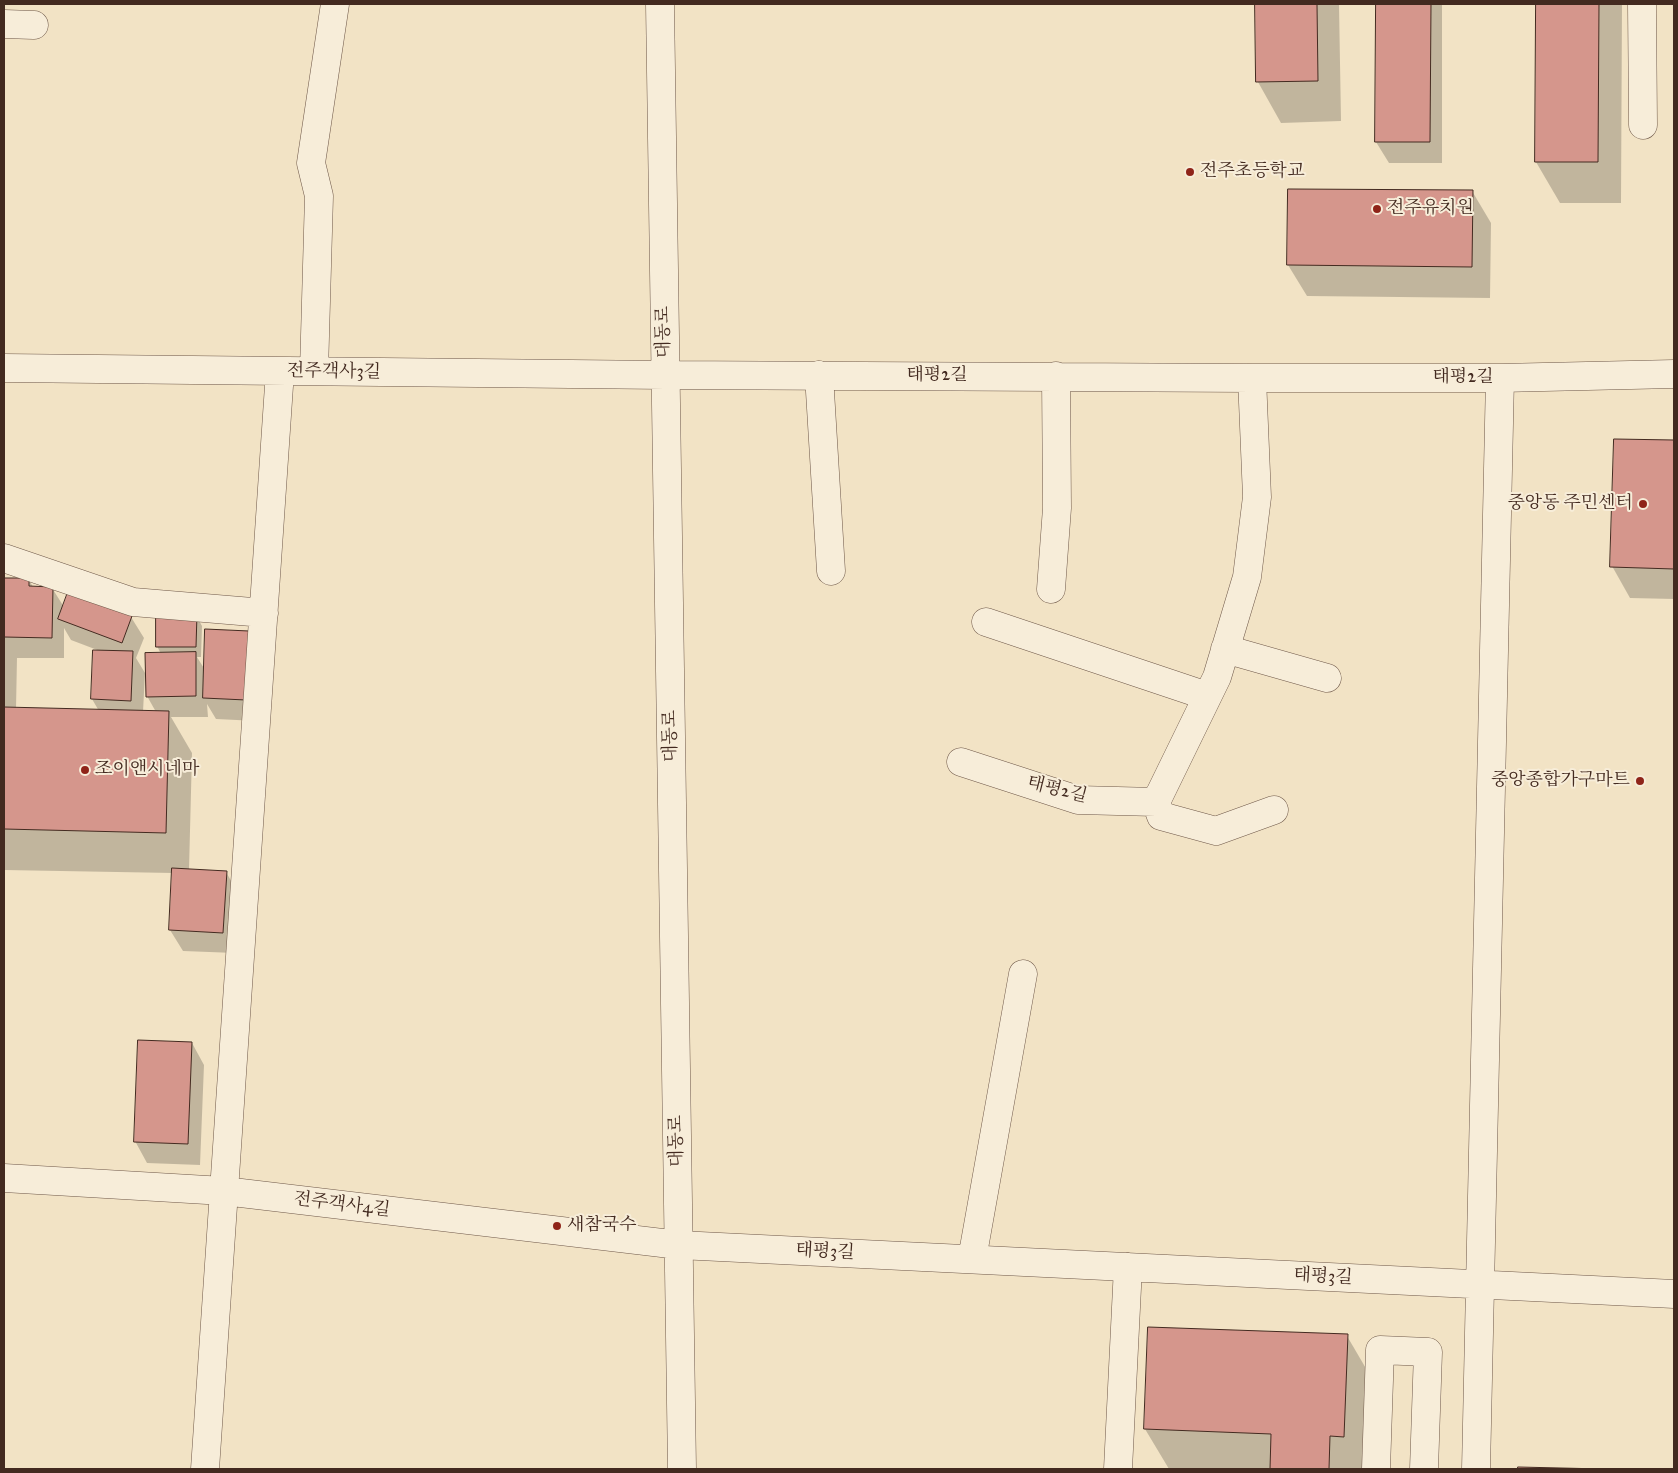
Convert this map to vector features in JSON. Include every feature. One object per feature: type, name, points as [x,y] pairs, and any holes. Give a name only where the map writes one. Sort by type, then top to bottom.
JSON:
[{"type":"street","points":[[314,372],[319,196],[312,163],[336,4]]},
{"type":"street","name":"대동로","points":[[660,4],[682,1469]]},
{"type":"street","points":[[1642,4],[1643,125]]},
{"type":"street","points":[[4,24],[34,25]]},
{"type":"street","name":"전주객사3길","points":[[4,368],[665,375]]},
{"type":"street","points":[[205,1469],[280,371]]},
{"type":"street","name":"태평2길","points":[[665,375],[1500,378],[1674,374]]},
{"type":"street","points":[[819,375],[831,571]]},
{"type":"street","points":[[1051,589],[1057,508],[1056,376]]},
{"type":"street","points":[[1252,378],[1257,497],[1247,577],[1217,677],[1156,802],[1161,816],[1216,831],[1274,810]]},
{"type":"street","points":[[1476,1469],[1500,378]]},
{"type":"street","points":[[4,558],[133,602],[264,613]]},
{"type":"street","points":[[986,622],[1208,696]]},
{"type":"street","points":[[1225,649],[1326,678]]},
{"type":"street","name":"태평2길","points":[[960,762],[1078,800],[1156,802]]},
{"type":"street","points":[[972,1259],[1024,974]]},
{"type":"street","name":"전주객사4길","points":[[4,1178],[224,1191],[679,1245]]},
{"type":"street","name":"태평3길","points":[[679,1245],[1674,1294]]},
{"type":"street","points":[[1118,1469],[1128,1267]]},
{"type":"street","points":[[1376,1469],[1380,1350],[1428,1352],[1424,1469]]},
{"type":"building","points":[[1255,4],[1317,4],[1318,81],[1256,82]]},
{"type":"building","points":[[1376,4],[1431,4],[1430,142],[1375,142]]},
{"type":"building","points":[[1536,4],[1599,4],[1598,162],[1535,162]]},
{"type":"building","points":[[1288,189],[1473,190],[1472,267],[1287,265]]},
{"type":"building","name":"중앙동 주민센터","points":[[1614,439],[1674,440],[1674,569],[1610,567]]},
{"type":"building","points":[[4,578],[29,578],[29,586],[53,587],[52,638],[4,637]]},
{"type":"building","points":[[68,592],[132,616],[122,643],[58,619]]},
{"type":"building","points":[[156,614],[197,614],[196,647],[156,647]]},
{"type":"building","points":[[205,629],[249,631],[246,700],[203,698]]},
{"type":"building","points":[[93,650],[133,651],[131,701],[91,699]]},
{"type":"building","points":[[196,652],[196,696],[146,697],[145,653]]},
{"type":"building","name":"조이앤시네마","points":[[4,707],[169,711],[166,833],[4,829]]},
{"type":"building","points":[[172,868],[227,871],[223,933],[169,930]]},
{"type":"building","points":[[138,1040],[192,1042],[188,1144],[134,1142]]},
{"type":"building","points":[[1148,1327],[1348,1334],[1344,1437],[1330,1436],[1329,1469],[1270,1469],[1271,1434],[1144,1429]]},
{"type":"building","points":[[1518,1467],[1603,1469],[1518,1469]]},
{"type":"place","name":"전주초등학교","points":[[1190,172]]},
{"type":"place","name":"전주유치원","points":[[1377,209]]},
{"type":"place","name":"중앙동 주민센터","points":[[1643,504]]},
{"type":"place","name":"조이앤시네마","points":[[85,770]]},
{"type":"place","name":"중앙종합가구마트","points":[[1640,781]]},
{"type":"place","name":"새참국수","points":[[557,1226]]}]
